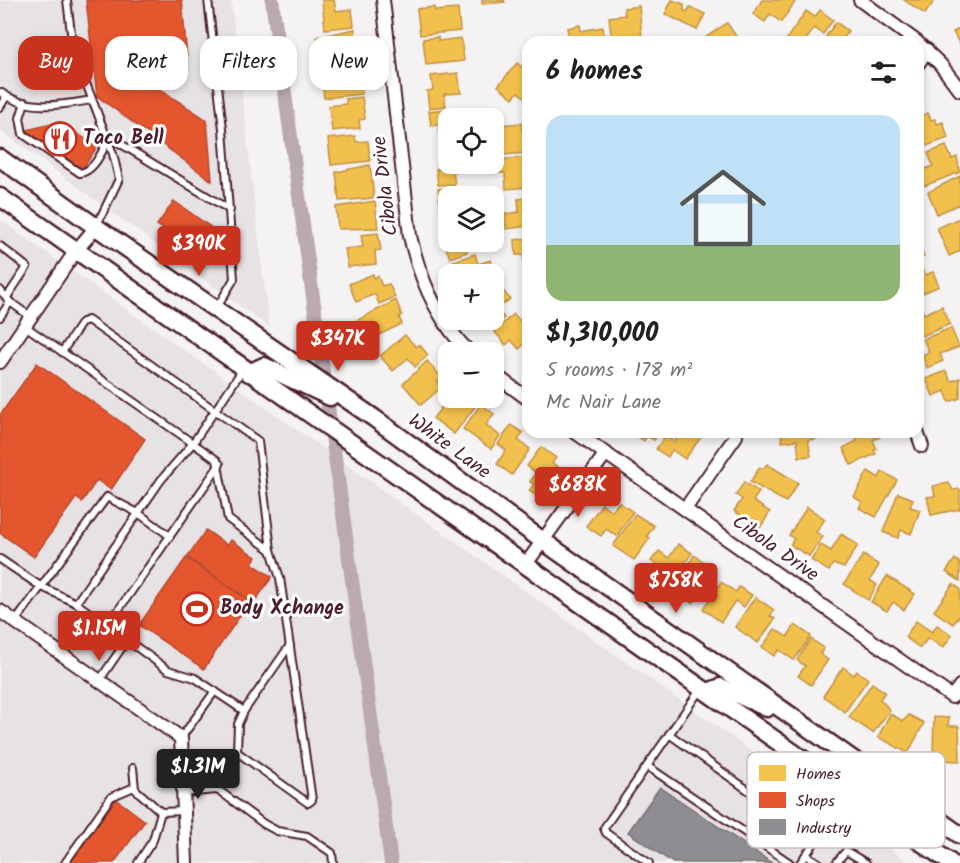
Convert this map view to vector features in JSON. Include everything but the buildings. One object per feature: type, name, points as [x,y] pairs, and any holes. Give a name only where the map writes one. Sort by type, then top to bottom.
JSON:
[{"type":"main road","name":"White Lane","points":[[0,158],[96,227],[374,418],[543,541],[843,752]]},
{"type":"main road","points":[[0,197],[246,371],[374,418]]},
{"type":"main road","points":[[271,379],[356,447],[794,752]]},
{"type":"main road","points":[[705,689],[721,687],[806,726]]},
{"type":"main road","name":"White Lane","points":[[945,824],[960,835]]},
{"type":"main road","points":[[930,848],[951,863]]},
{"type":"street","name":"Cibola Drive","points":[[383,0],[410,236],[416,261],[436,309],[461,342]]},
{"type":"street","points":[[860,0],[909,36]]},
{"type":"street","points":[[924,48],[960,90]]},
{"type":"street","points":[[0,362],[75,252],[96,227]]},
{"type":"street","points":[[504,381],[522,393]]},
{"type":"street","name":"Cibola Drive","points":[[584,438],[952,697],[960,686]]},
{"type":"street","points":[[685,509],[735,438]]},
{"type":"street","points":[[919,438],[922,446]]},
{"type":"street","points":[[526,564],[606,453]]},
{"type":"street","points":[[0,611],[181,738],[186,863]]},
{"type":"lane","points":[[67,0],[73,49],[107,138],[119,179],[96,227]]},
{"type":"lane","points":[[208,0],[230,210],[234,279],[216,309]]},
{"type":"lane","points":[[0,107],[3,95],[44,107],[92,100]]},
{"type":"lane","points":[[25,102],[20,118],[23,134],[80,173],[86,172],[93,165],[107,138]]},
{"type":"lane","points":[[107,138],[230,210]]},
{"type":"lane","points":[[0,246],[27,267],[0,317]]},
{"type":"lane","points":[[0,290],[28,321],[62,352],[220,464],[228,519],[271,550]]},
{"type":"lane","points":[[62,352],[82,322],[88,320],[258,441],[271,550],[280,578],[313,797],[308,803],[237,752],[238,724],[244,711],[290,645]]},
{"type":"lane","points":[[76,603],[161,480],[193,443],[215,410],[246,371]]},
{"type":"lane","points":[[108,625],[220,464]]},
{"type":"lane","points":[[15,622],[105,499],[109,497],[138,513],[170,536]]},
{"type":"lane","points":[[0,559],[40,586],[76,603],[168,670],[195,678],[244,711]]},
{"type":"lane","points":[[99,681],[127,640]]},
{"type":"lane","points":[[649,863],[606,833],[604,828],[669,734],[705,689]]},
{"type":"lane","points":[[181,738],[215,691]]},
{"type":"lane","points":[[669,734],[747,789]]},
{"type":"lane","points":[[647,766],[747,834]]},
{"type":"lane","points":[[133,768],[134,787],[161,812],[184,810]]},
{"type":"lane","points":[[65,863],[111,797],[134,787]]},
{"type":"lane","points":[[183,793],[216,790],[221,792],[277,831],[307,836],[332,854],[333,863]]},
{"type":"lane","points":[[138,863],[153,840],[161,812]]},
{"type":"lane","points":[[768,848],[790,863]]},
{"type":"lane","points":[[800,863],[811,848]]},
{"type":"lane","points":[[836,863],[846,851],[866,863]]},
{"type":"lane","points":[[806,855],[819,863]]},
{"type":"shaded area","points":[[0,0],[231,0],[235,36],[200,36],[200,90],[241,90],[269,327],[0,130]]},
{"type":"shaded area","points":[[0,220],[753,752],[747,752],[747,848],[889,848],[910,863],[0,863]]},
{"type":"waterway","points":[[272,0],[391,863]]},
{"type":"place","name":"Taco Bell","points":[[60,139]]},
{"type":"place","name":"Body Xchange","points":[[197,609]]}]
